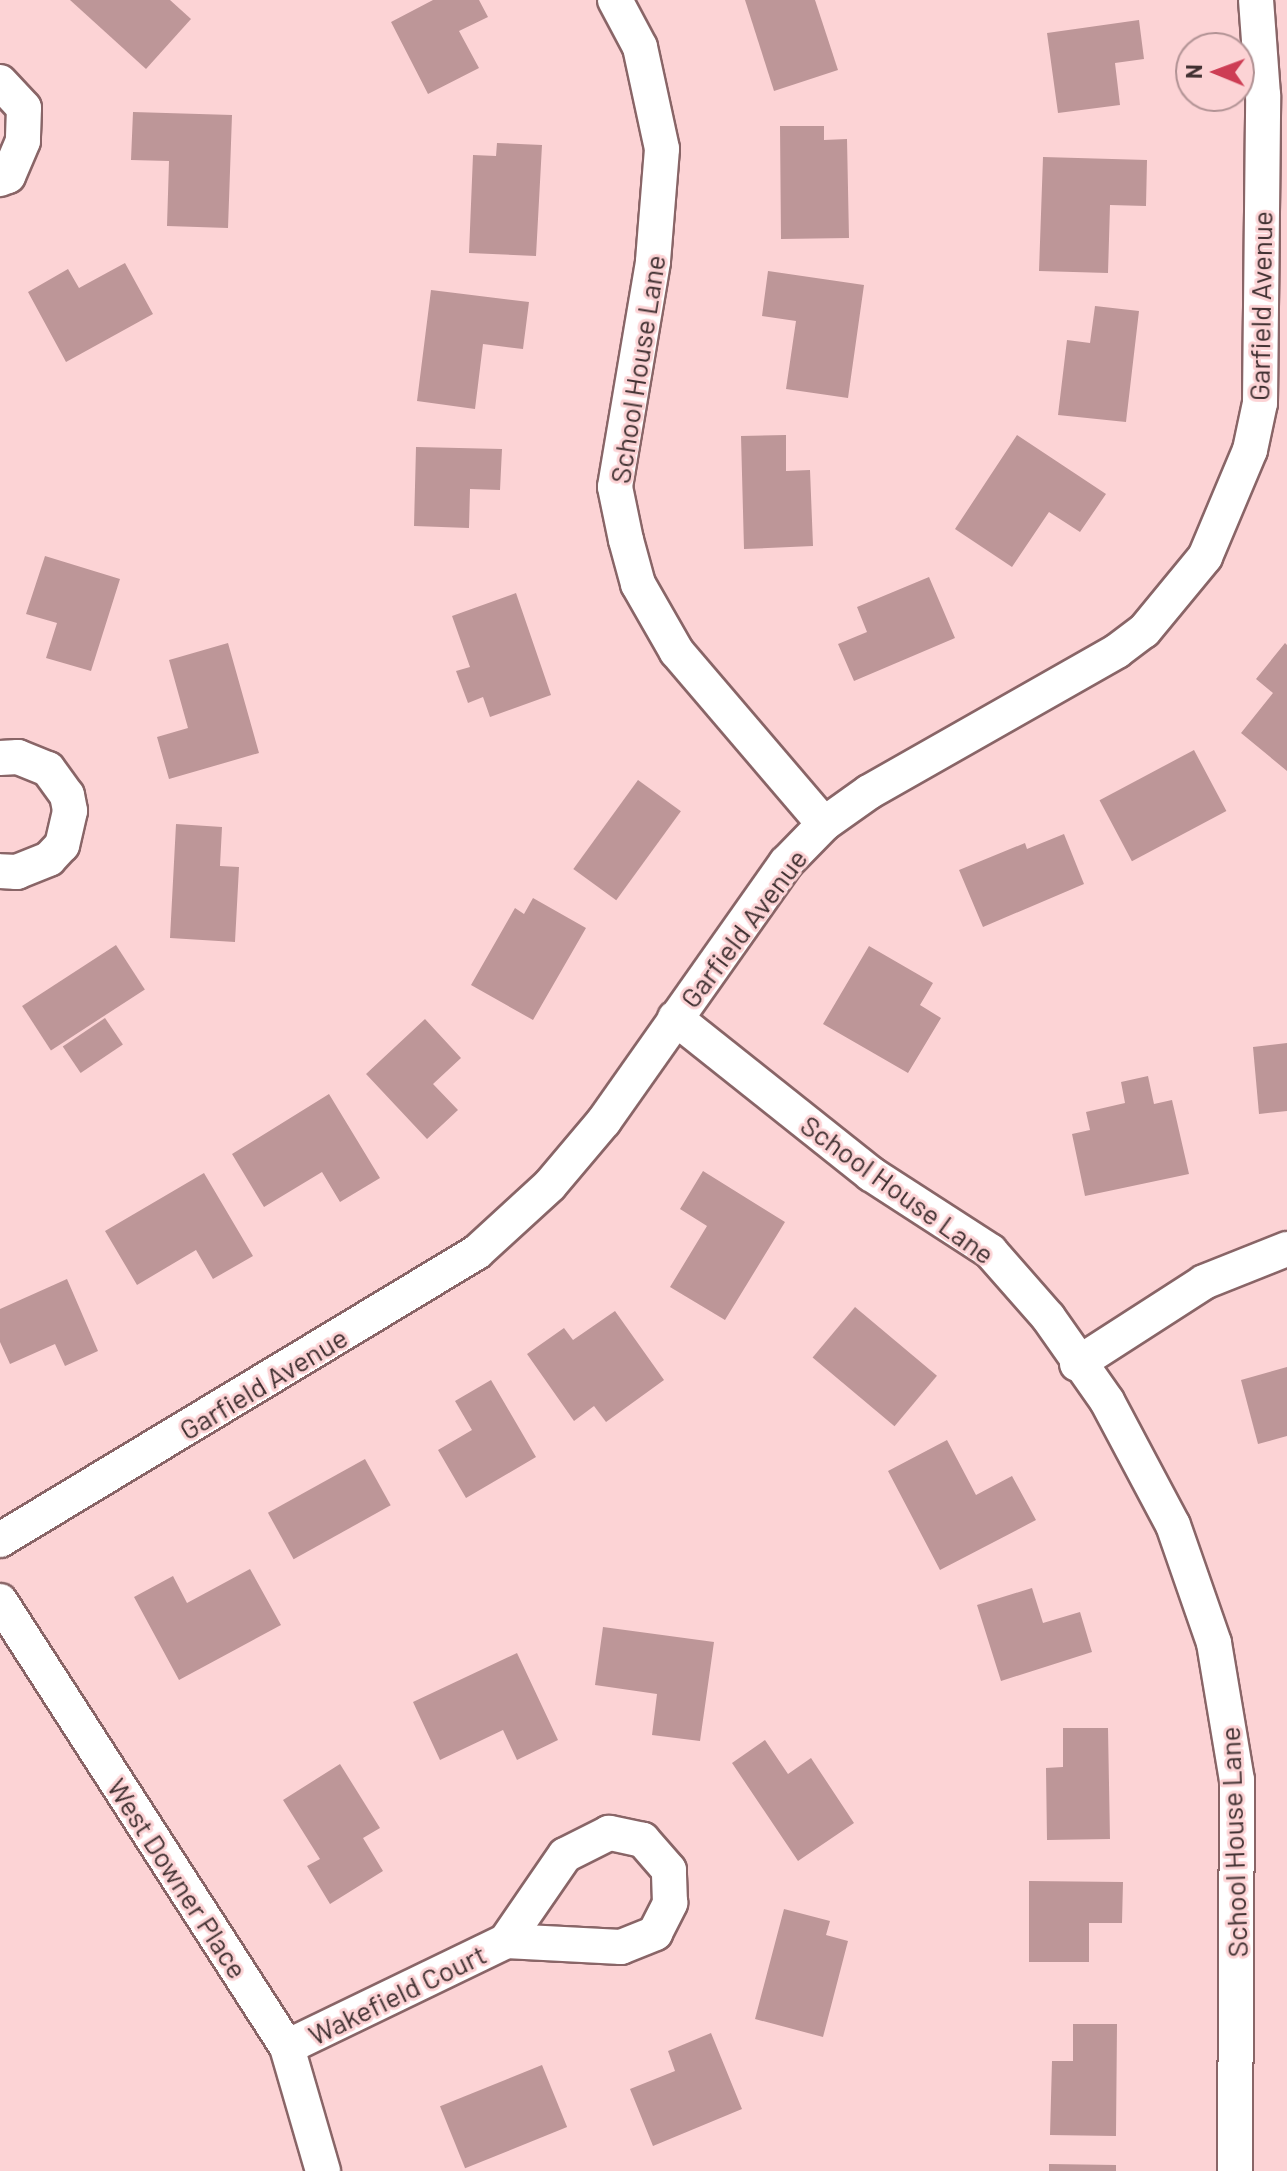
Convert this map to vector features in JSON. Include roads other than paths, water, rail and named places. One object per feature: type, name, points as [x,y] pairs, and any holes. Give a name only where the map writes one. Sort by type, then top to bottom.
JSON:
[{"type":"street","name":"School House Lane","points":[[615,0],[644,60],[659,115],[663,172],[651,275],[615,487],[626,540],[638,584],[677,652],[824,824]]},
{"type":"street","name":"Garfield Avenue","points":[[0,1540],[477,1252],[550,1185],[604,1121],[786,863],[824,824],[869,792],[1117,651],[1144,631],[1205,557],[1245,464],[1260,403],[1263,95],[1256,0]]},
{"type":"street","points":[[0,82],[24,108],[23,141],[8,176],[0,179]]},
{"type":"street","points":[[0,758],[18,757],[48,769],[67,795],[70,811],[62,845],[49,859],[17,872],[0,871]]},
{"type":"street","name":"School House Lane","points":[[675,1018],[871,1174],[990,1251],[1048,1317],[1077,1364],[1107,1401],[1173,1525],[1200,1591],[1227,1700],[1237,1780],[1240,1878],[1235,2171]]},
{"type":"street","points":[[1077,1364],[1204,1282],[1287,1249]]},
{"type":"street","name":"West Downer Place","points":[[0,1601],[287,2047],[323,2171]]},
{"type":"street","name":"Wakefield Court","points":[[287,2047],[506,1941],[621,1947],[655,1933],[670,1903],[669,1870],[643,1840],[609,1833],[565,1855],[506,1941]]}]
